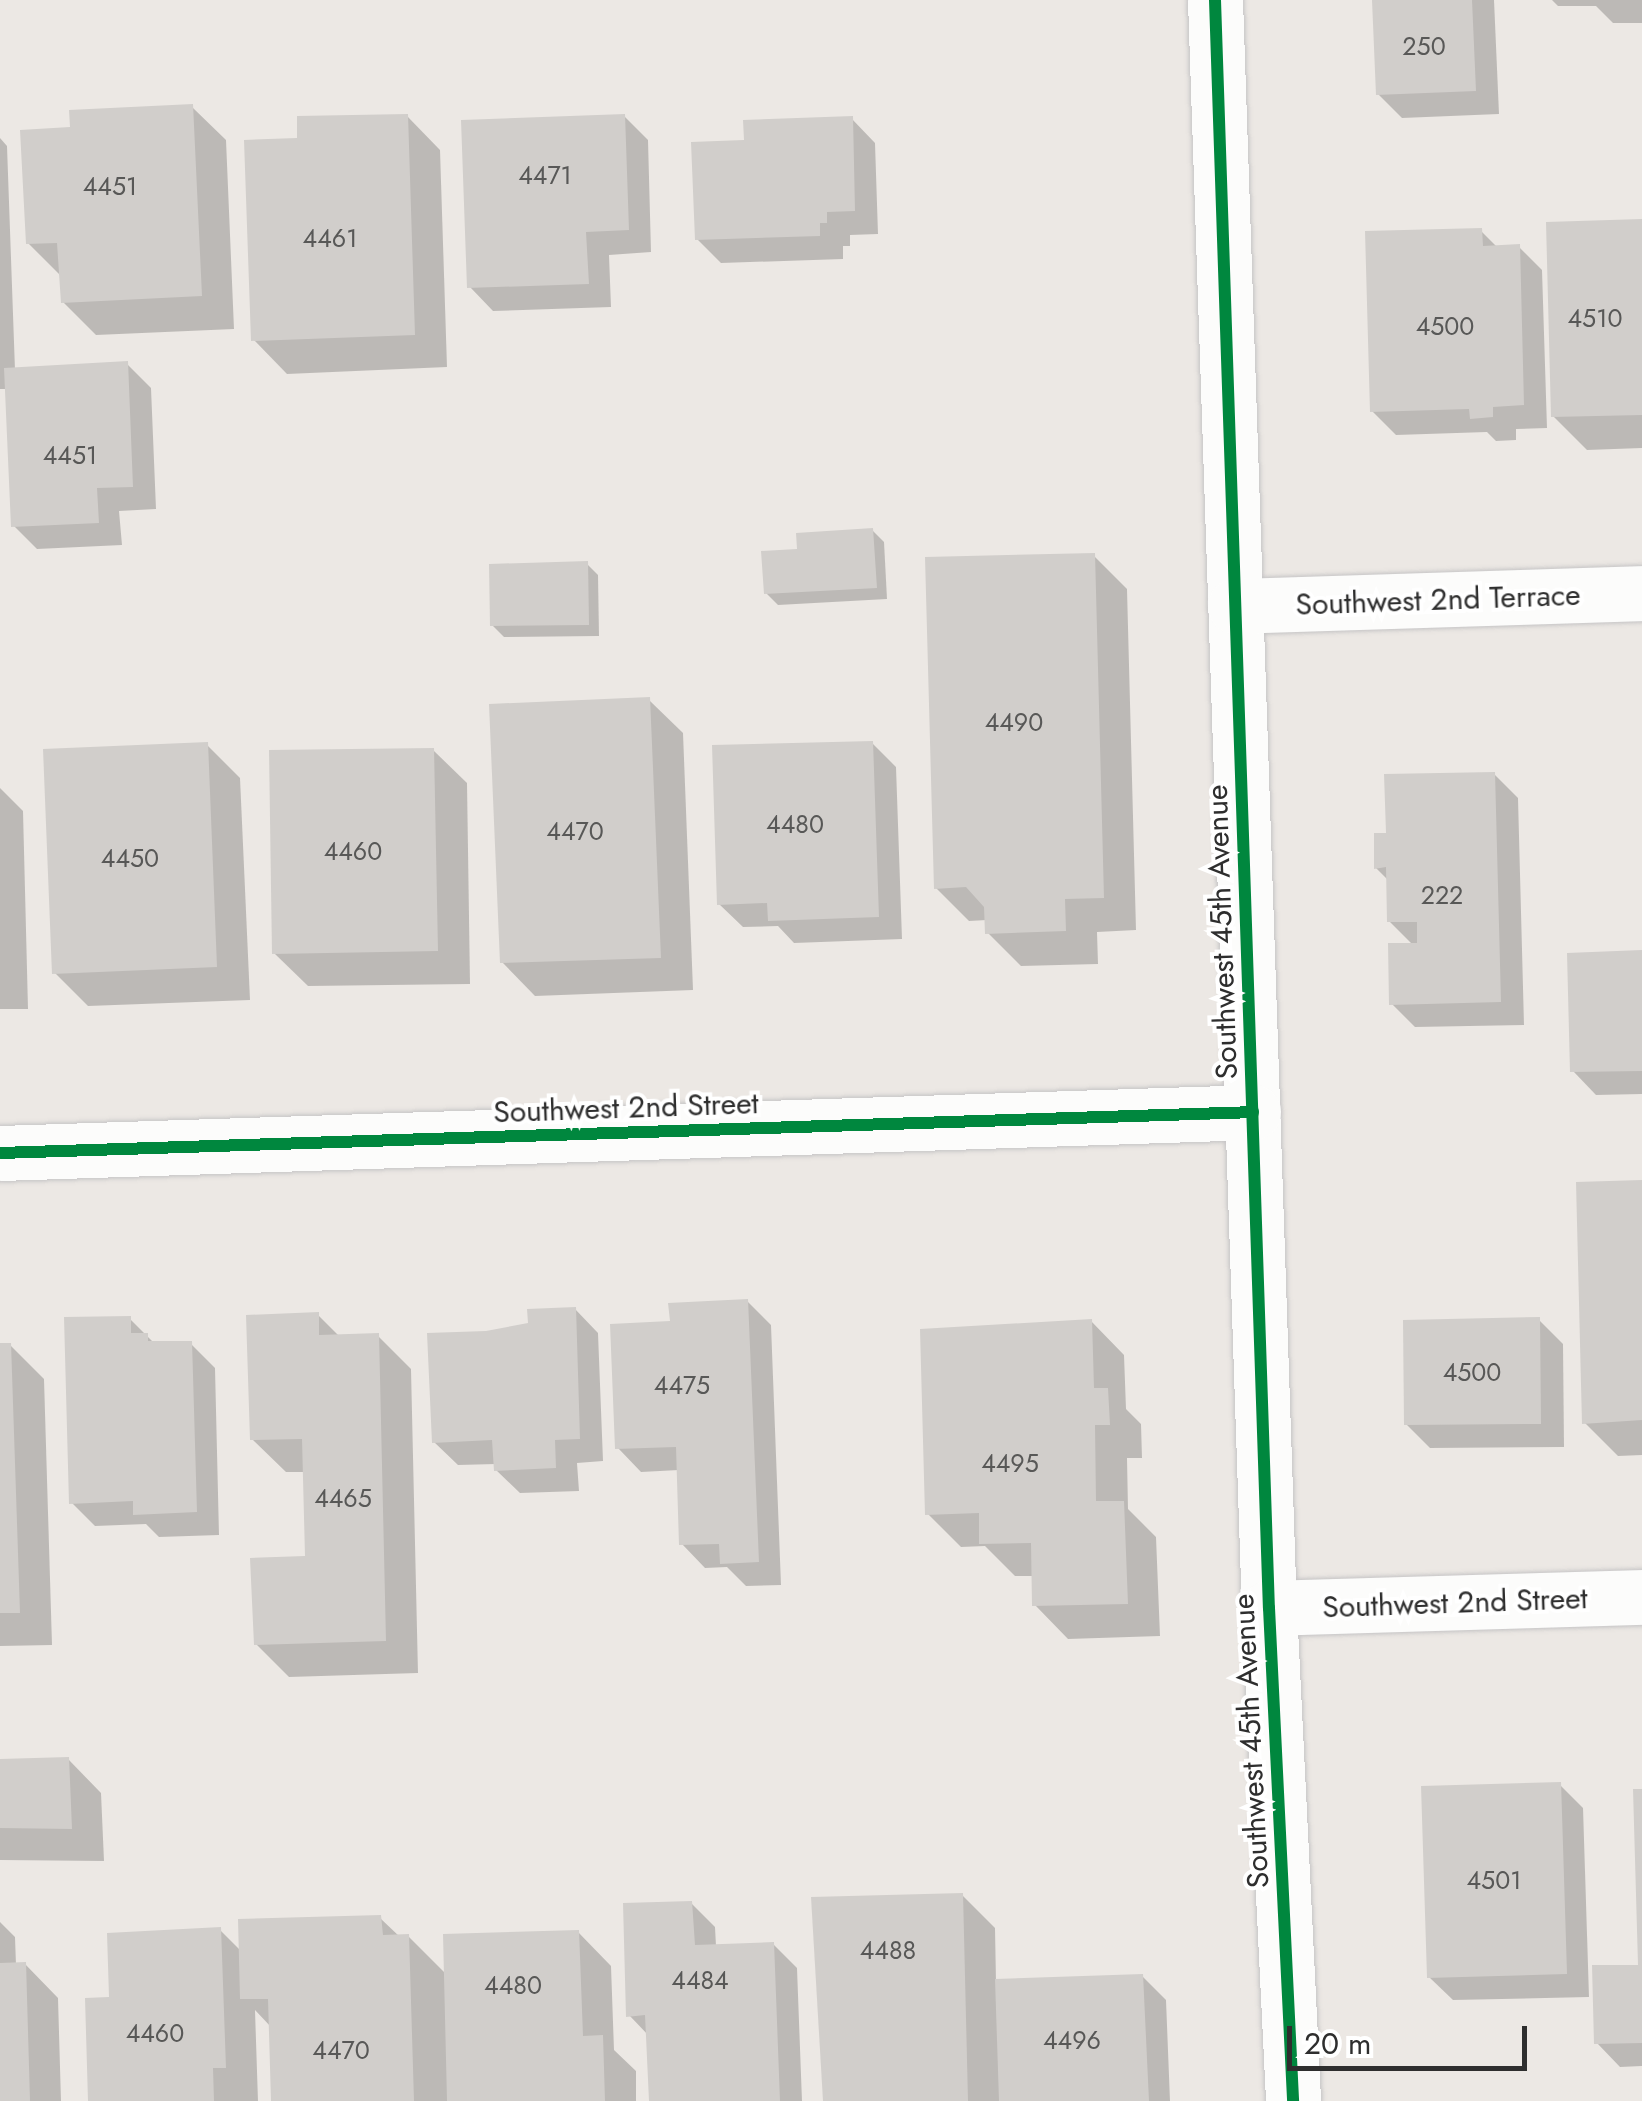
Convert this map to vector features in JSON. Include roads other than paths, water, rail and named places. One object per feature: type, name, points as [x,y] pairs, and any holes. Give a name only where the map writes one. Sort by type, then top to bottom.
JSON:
[{"type":"street","name":"Southwest 45th Avenue","points":[[1216,0],[1269,1608],[1293,2101]]},
{"type":"street","name":"Southwest 2nd Terrace","points":[[1235,606],[1642,593]]},
{"type":"street","name":"Southwest 2nd Street","points":[[0,1153],[1253,1112]]},
{"type":"street","name":"Southwest 2nd Street","points":[[1269,1608],[1642,1597]]}]
